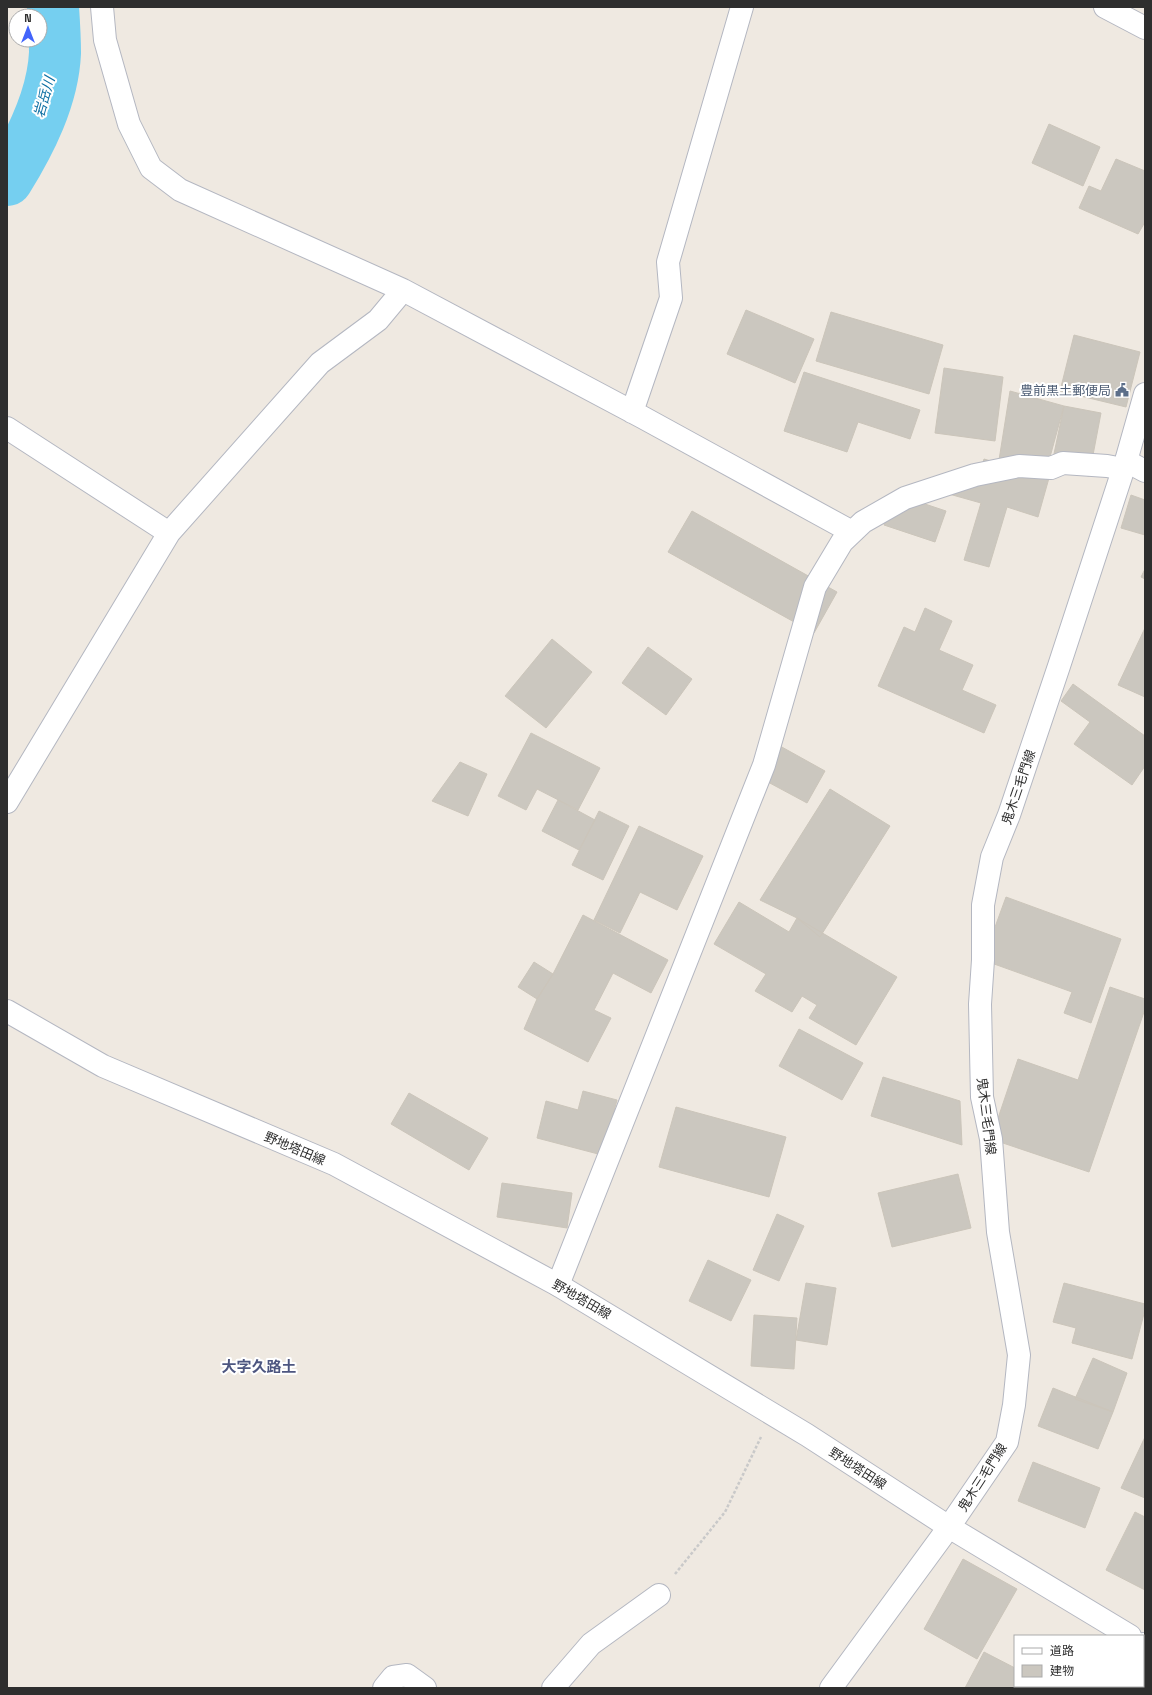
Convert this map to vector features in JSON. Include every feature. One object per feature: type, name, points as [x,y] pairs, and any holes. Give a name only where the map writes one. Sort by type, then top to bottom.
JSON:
[{"type":"street","points":[[102,7],[106,40],[129,124],[151,168],[180,190],[403,290],[632,412],[852,532]]},
{"type":"street","points":[[632,412],[671,298],[668,262],[742,7]]},
{"type":"street","points":[[1105,7],[1145,28]]},
{"type":"street","points":[[7,802],[169,533],[320,364],[378,320],[403,290]]},
{"type":"street","name":"鬼木三毛門線","points":[[831,1688],[949,1527],[1007,1442],[1014,1405],[1019,1355],[998,1232],[991,1139],[982,1097],[980,1004],[983,960],[983,905],[992,857],[1014,802],[1131,467],[1145,394]]},
{"type":"street","points":[[7,428],[169,533]]},
{"type":"street","points":[[558,1285],[764,765],[815,587],[842,542],[863,522],[905,498],[975,475],[1019,466],[1051,468],[1063,462],[1131,467]]},
{"type":"street","name":"野地塔田線","points":[[7,1011],[104,1066],[334,1164],[558,1285],[772,1414],[949,1527],[1128,1635]]},
{"type":"street","points":[[553,1688],[591,1644],[659,1595]]},
{"type":"street","points":[[384,1688],[393,1677],[407,1674],[425,1688]]},
{"type":"path","points":[[659,1595],[725,1512],[772,1414]]},
{"type":"building","points":[[1049,124],[1100,147],[1083,186],[1032,163]]},
{"type":"building","points":[[1116,159],[1145,171],[1145,222],[1138,234],[1079,208],[1089,186],[1101,191]]},
{"type":"building","points":[[746,310],[814,339],[795,383],[727,354]]},
{"type":"building","points":[[831,312],[943,345],[929,394],[816,361]]},
{"type":"building","points":[[1074,335],[1140,352],[1126,407],[1060,391]]},
{"type":"building","points":[[944,368],[1003,377],[995,441],[935,433]]},
{"type":"building","points":[[804,372],[920,410],[910,439],[858,422],[847,452],[784,431]]},
{"type":"building","points":[[1010,391],[1064,406],[1047,468],[999,460]]},
{"type":"building","points":[[1064,406],[1101,413],[1089,476],[1051,468]]},
{"type":"building","points":[[984,459],[1049,478],[1038,517],[1007,507],[989,567],[964,560],[981,503],[949,494],[978,478]]},
{"type":"building","points":[[895,494],[946,511],[935,542],[884,525]]},
{"type":"building","points":[[1131,495],[1145,500],[1145,535],[1121,528]]},
{"type":"building","points":[[692,511],[837,592],[814,633],[668,552]]},
{"type":"building","points":[[1145,569],[1145,579],[1141,577]]},
{"type":"building","points":[[925,608],[952,621],[939,650],[973,665],[962,690],[996,705],[984,733],[878,686],[904,627],[915,632]]},
{"type":"building","points":[[1145,628],[1145,697],[1118,685]]},
{"type":"building","points":[[552,639],[592,672],[546,728],[505,696]]},
{"type":"building","points":[[648,647],[692,679],[666,715],[622,683]]},
{"type":"building","points":[[1073,684],[1145,736],[1145,766],[1132,785],[1074,744],[1090,722],[1061,701]]},
{"type":"building","points":[[531,733],[600,768],[578,810],[537,789],[526,810],[498,796]]},
{"type":"building","points":[[771,741],[825,771],[807,803],[753,774]]},
{"type":"building","points":[[460,762],[487,774],[468,816],[432,801]]},
{"type":"building","points":[[830,789],[890,826],[820,937],[797,918],[760,900]]},
{"type":"building","points":[[558,800],[595,820],[579,850],[542,831]]},
{"type":"building","points":[[599,811],[629,826],[603,880],[572,865]]},
{"type":"building","points":[[639,826],[703,856],[677,910],[640,892],[620,933],[594,920]]},
{"type":"building","points":[[1006,897],[1121,939],[1091,1023],[1064,1013],[1072,992],[983,960]]},
{"type":"building","points":[[739,902],[789,932],[797,918],[897,977],[856,1045],[809,1018],[817,1005],[802,996],[792,1012],[755,991],[766,974],[714,944]]},
{"type":"building","points":[[583,915],[668,960],[651,993],[613,973],[594,1010],[611,1018],[588,1062],[524,1029],[537,999],[553,974]]},
{"type":"building","points":[[534,962],[553,974],[537,999],[518,987]]},
{"type":"building","points":[[1110,987],[1145,999],[1145,1009],[1089,1172],[991,1139],[1018,1059],[1078,1080]]},
{"type":"building","points":[[799,1029],[863,1063],[842,1100],[779,1066]]},
{"type":"building","points":[[883,1077],[960,1101],[962,1145],[871,1116]]},
{"type":"building","points":[[583,1091],[617,1100],[602,1155],[537,1138],[546,1101],[578,1110]]},
{"type":"building","points":[[409,1093],[488,1138],[469,1170],[391,1124]]},
{"type":"building","points":[[676,1107],[786,1137],[769,1197],[659,1167]]},
{"type":"building","points":[[958,1174],[971,1228],[892,1247],[878,1193]]},
{"type":"building","points":[[502,1183],[572,1193],[567,1228],[497,1217]]},
{"type":"building","points":[[777,1214],[804,1226],[779,1281],[753,1270]]},
{"type":"building","points":[[708,1260],[751,1280],[731,1321],[689,1301]]},
{"type":"building","points":[[806,1283],[836,1288],[827,1345],[796,1340]]},
{"type":"building","points":[[1064,1283],[1145,1304],[1145,1310],[1132,1359],[1072,1343],[1076,1328],[1053,1322]]},
{"type":"building","points":[[754,1315],[797,1318],[794,1369],[751,1366]]},
{"type":"building","points":[[1093,1358],[1127,1373],[1113,1412],[1075,1399]]},
{"type":"building","points":[[1053,1388],[1113,1412],[1098,1449],[1038,1426]]},
{"type":"building","points":[[1145,1437],[1145,1498],[1121,1488]]},
{"type":"building","points":[[1033,1462],[1100,1488],[1085,1528],[1018,1501]]},
{"type":"building","points":[[1135,1512],[1145,1517],[1145,1590],[1106,1570]]},
{"type":"building","points":[[963,1559],[1017,1589],[977,1659],[924,1629]]},
{"type":"building","points":[[984,1652],[1014,1667],[1014,1687],[1052,1688],[965,1688]]},
{"type":"waterway","name":"岩岳川","points":[[7,180],[24,151],[39,120],[50,87],[55,53],[53,7]]},
{"type":"place","name":"豊前黒土郵便局","points":[[1122,390]]},
{"type":"district","name":"大字久路土","points":[[259,1367]]}]
